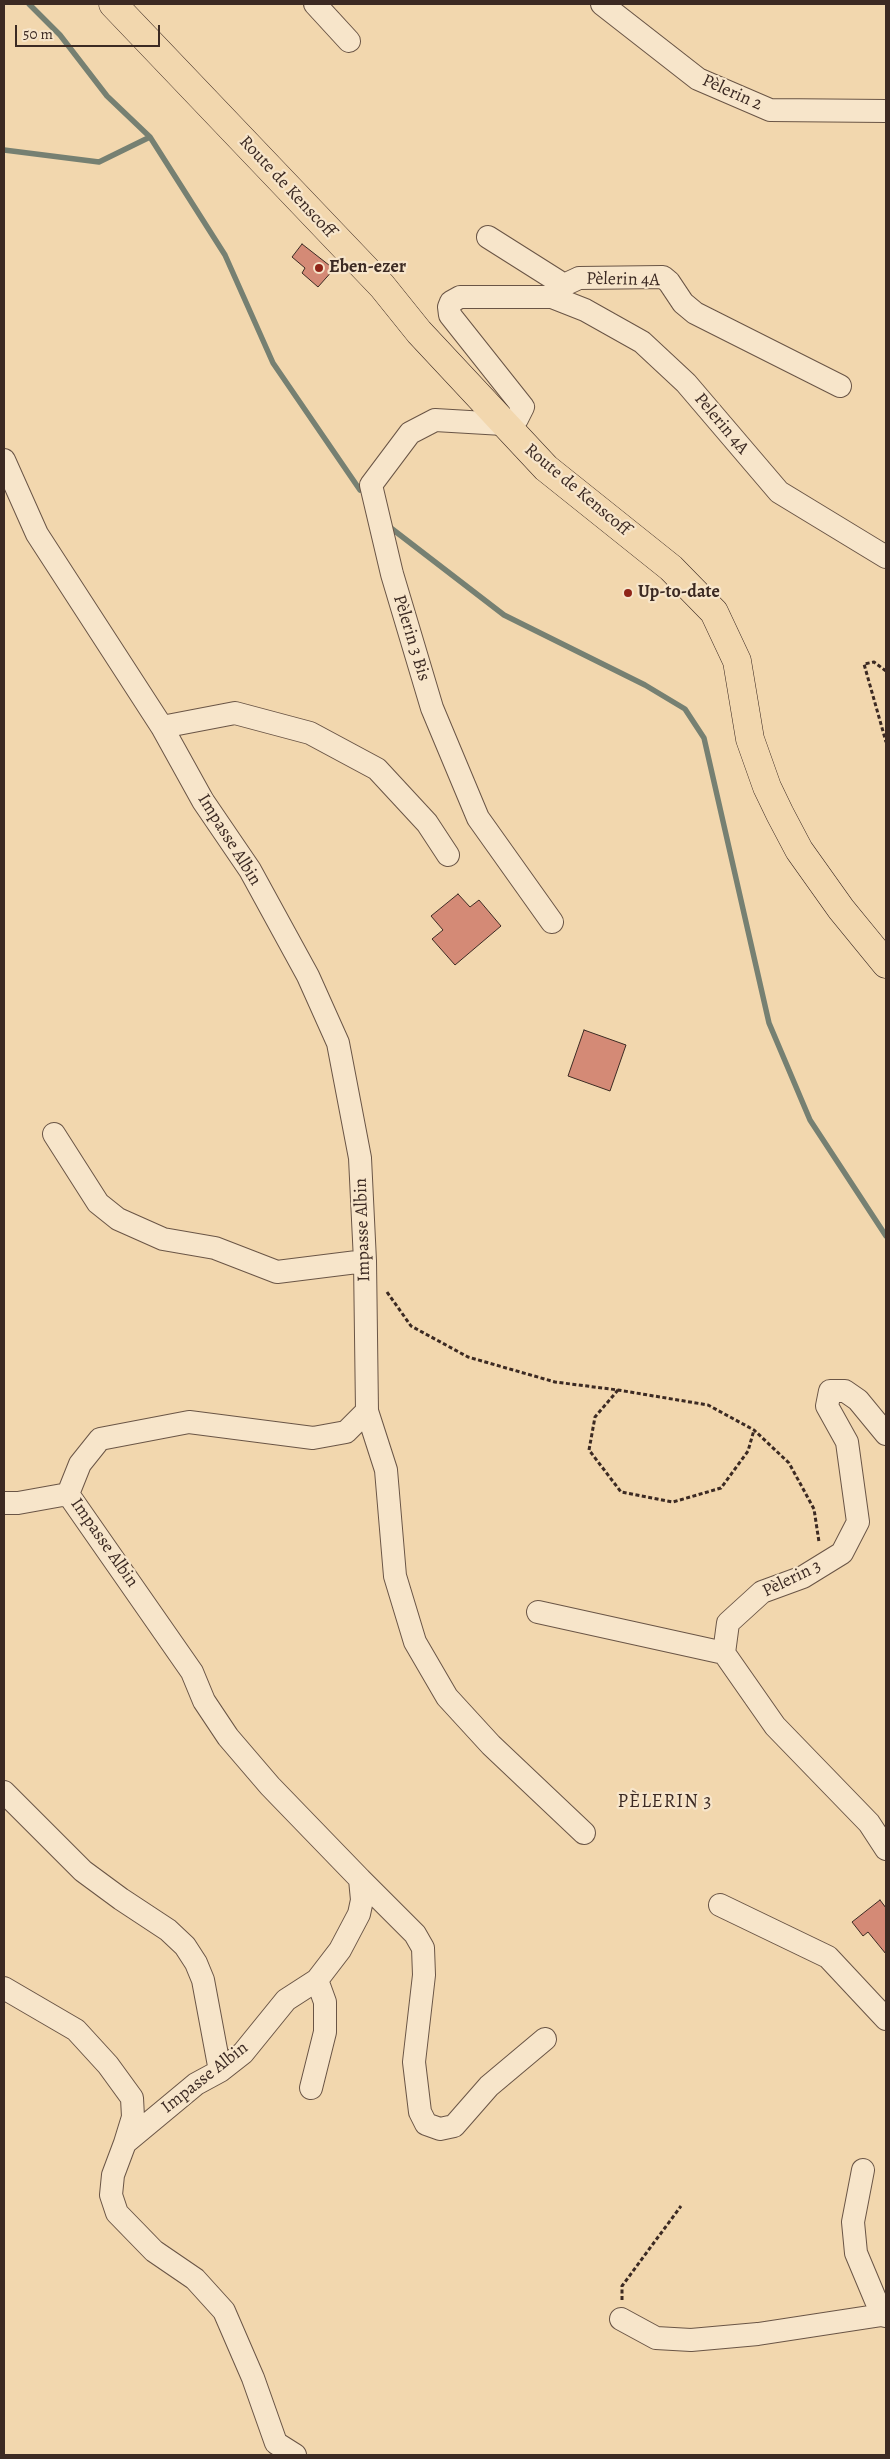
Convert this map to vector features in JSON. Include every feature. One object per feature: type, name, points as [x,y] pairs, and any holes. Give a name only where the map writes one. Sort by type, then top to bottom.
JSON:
[{"type":"main road","name":"Route de Kenscoff","points":[[113,4],[382,286],[419,332],[546,468],[671,568],[714,612],[737,661],[750,739],[767,787],[780,814],[799,850],[841,909],[886,964]]},
{"type":"street","points":[[315,4],[349,41]]},
{"type":"street","name":"Pèlerin 2","points":[[602,4],[698,79],[770,110],[886,112]]},
{"type":"street","points":[[488,237],[558,291]]},
{"type":"street","name":"Pèlerin 4A","points":[[503,424],[518,419],[523,408],[450,315],[449,307],[455,299],[460,297],[558,291],[586,278],[662,277],[669,282],[683,303],[695,313],[840,386]]},
{"type":"street","name":"Pelerin 4A","points":[[558,291],[585,310],[642,342],[686,382],[779,492],[886,557]]},
{"type":"street","name":"Pèlerin 3 Bis","points":[[503,424],[435,420],[410,433],[371,485],[392,574],[436,717],[478,818],[552,922]]},
{"type":"street","name":"Impasse Albin","points":[[4,460],[13,498],[162,727],[203,801],[254,878],[308,976],[338,1043],[360,1158],[365,1260],[367,1412],[346,1432],[312,1438],[189,1422],[100,1439],[80,1464],[68,1494],[192,1672],[204,1701],[228,1737],[270,1786],[360,1879],[362,1900],[359,1914],[340,1950],[317,1980],[286,2000],[243,2053],[220,2071],[196,2084],[125,2143],[113,2175],[111,2195],[117,2213],[154,2251],[196,2279],[224,2311],[253,2378],[276,2443],[295,2455]]},
{"type":"street","points":[[162,727],[235,714],[310,733],[377,769],[427,823],[448,855]]},
{"type":"street","points":[[54,1134],[98,1202],[118,1219],[163,1239],[215,1248],[277,1272],[365,1260]]},
{"type":"street","name":"Pèlerin 3","points":[[724,1653],[728,1623],[762,1592],[804,1577],[842,1553],[858,1522],[846,1442],[827,1406],[830,1391],[845,1391],[858,1400],[886,1434]]},
{"type":"street","points":[[367,1412],[386,1470],[395,1576],[416,1642],[447,1697],[491,1745],[584,1833]]},
{"type":"street","points":[[4,1503],[18,1504],[68,1494]]},
{"type":"street","points":[[538,1612],[724,1653],[775,1726],[869,1823],[886,1849]]},
{"type":"street","points":[[4,1792],[83,1871],[121,1900],[168,1930],[185,1946],[196,1963],[202,1980],[220,2071]]},
{"type":"street","points":[[360,1879],[415,1934],[423,1948],[424,1975],[414,2062],[420,2112],[426,2124],[440,2129],[454,2126],[489,2086],[545,2039]]},
{"type":"street","points":[[720,1905],[828,1957],[886,2019]]},
{"type":"street","points":[[310,2088],[325,2032],[325,2002],[317,1980]]},
{"type":"street","points":[[4,1988],[76,2030],[108,2065],[132,2098],[133,2117],[125,2143]]},
{"type":"street","points":[[622,2319],[656,2338],[691,2340],[758,2334],[884,2316],[856,2253],[853,2222],[863,2170]]},
{"type":"path","points":[[886,671],[874,662],[864,664],[886,742]]},
{"type":"path","points":[[411,1326],[468,1357],[555,1382],[708,1405],[754,1430],[789,1463],[814,1509],[820,1539],[804,1577]]},
{"type":"path","points":[[618,1390],[595,1417],[589,1450],[621,1492],[673,1502],[721,1488],[748,1451],[754,1430]]},
{"type":"path","points":[[622,2319],[622,2286],[681,2206]]},
{"type":"building","points":[[302,244],[334,269],[318,287],[302,273],[305,268],[292,257]]},
{"type":"building","points":[[458,894],[470,907],[479,900],[501,926],[455,965],[432,939],[443,930],[431,916]]},
{"type":"building","points":[[584,1030],[626,1045],[610,1091],[568,1076]]},
{"type":"building","points":[[880,1900],[886,1908],[886,1954],[868,1932],[863,1936],[852,1922]]},
{"type":"waterway","points":[[29,4],[60,35],[107,96],[150,137],[225,255],[273,363],[360,490]]},
{"type":"waterway","points":[[4,150],[99,162],[150,137]]},
{"type":"waterway","points":[[387,525],[504,615],[645,685],[685,709],[704,738],[769,1023],[810,1120],[886,1236]]},
{"type":"place","name":"Eben-ezer","points":[[319,268]]},
{"type":"place","name":"Up-to-date","points":[[628,593]]},
{"type":"district","name":"PÈLERIN 3","points":[[665,1802]]}]
